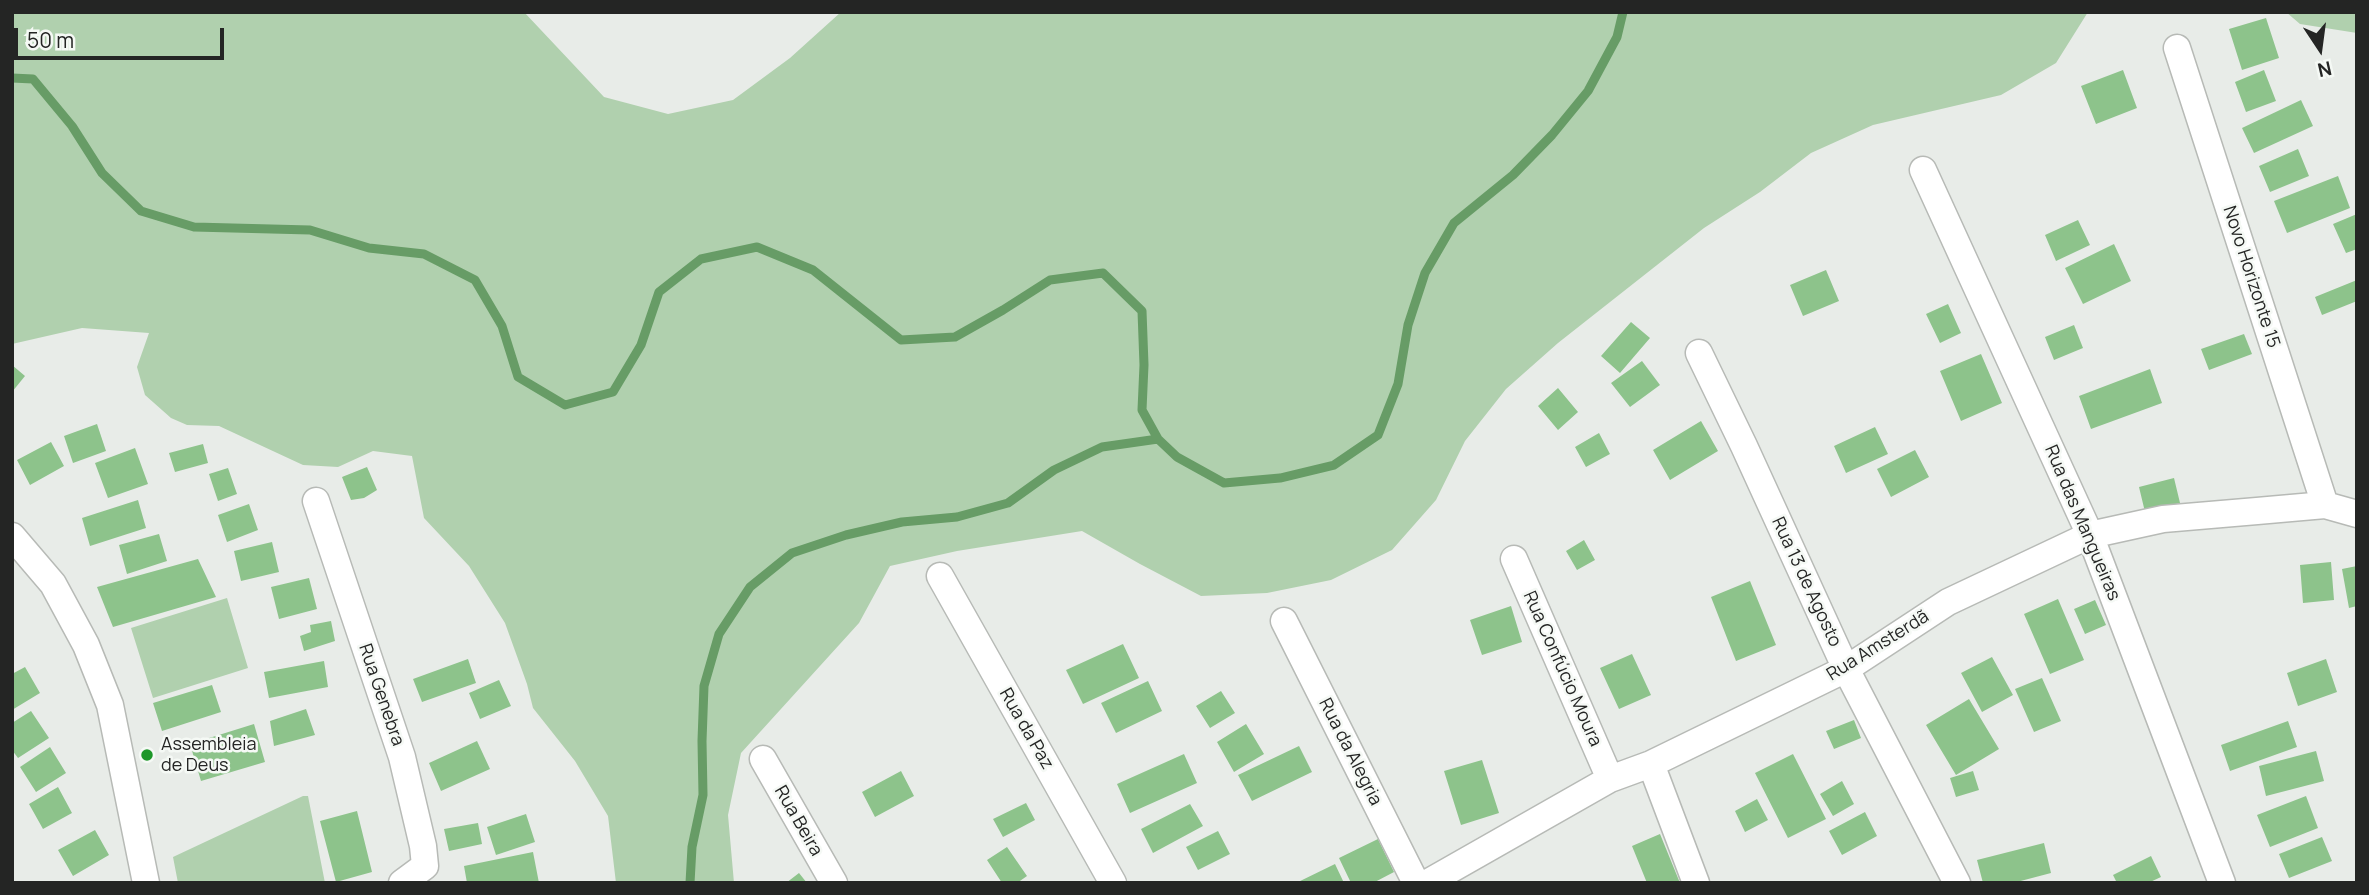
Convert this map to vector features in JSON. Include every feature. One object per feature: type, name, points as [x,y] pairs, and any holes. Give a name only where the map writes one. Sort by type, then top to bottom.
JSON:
[{"type":"street","name":"Novo Horizonte 15","points":[[2177,48],[2325,505]]},
{"type":"street","name":"Rua das Mangueiras","points":[[1923,170],[2090,535],[2222,883]]},
{"type":"street","name":"Rua 13 de Agosto","points":[[1699,353],[1846,669],[1957,883]]},
{"type":"street","name":"Rua Genebra","points":[[316,501],[402,757],[425,866],[402,883]]},
{"type":"street","name":"Rua Amsterdã","points":[[1427,883],[1610,779],[1651,764],[1846,669],[1948,602],[2090,535],[2163,519],[2325,505],[2357,514]]},
{"type":"street","points":[[12,536],[53,584],[86,645],[110,705],[146,883]]},
{"type":"street","name":"Rua Confúcio Moura","points":[[1514,559],[1610,779]]},
{"type":"street","name":"Rua da Paz","points":[[940,576],[1113,883]]},
{"type":"street","name":"Rua da Alegria","points":[[1283,621],[1416,883]]},
{"type":"street","name":"Rua Beira","points":[[763,759],[834,883]]},
{"type":"street","points":[[1651,764],[1696,883]]},
{"type":"green space","points":[[12,12],[524,12],[604,97],[668,114],[733,100],[790,58],[841,12],[2088,12],[2056,63],[2001,95],[1873,125],[1811,153],[1760,192],[1704,228],[1558,343],[1506,389],[1465,441],[1436,500],[1392,550],[1331,580],[1267,593],[1201,596],[1082,531],[957,551],[890,566],[859,623],[741,753],[728,815],[734,883],[616,883],[608,816],[575,761],[533,708],[505,623],[469,566],[424,518],[412,456],[373,451],[338,467],[303,465],[219,426],[187,425],[171,418],[145,395],[137,367],[149,333],[82,328],[12,344]]},
{"type":"green space","points":[[2286,12],[2357,12],[2357,33],[2300,24]]},
{"type":"green space","points":[[227,598],[248,668],[153,698],[131,628]]},
{"type":"green space","points":[[308,796],[325,883],[178,883],[173,857]]},
{"type":"building","points":[[2266,18],[2279,58],[2242,70],[2229,29]]},
{"type":"building","points":[[2123,70],[2137,108],[2096,124],[2081,86]]},
{"type":"building","points":[[2264,70],[2276,101],[2246,112],[2235,82]]},
{"type":"building","points":[[2301,100],[2313,126],[2254,153],[2242,128]]},
{"type":"building","points":[[2298,149],[2309,176],[2270,192],[2259,166]]},
{"type":"building","points":[[2338,176],[2350,208],[2287,233],[2274,201]]},
{"type":"building","points":[[2357,214],[2357,249],[2346,253],[2333,224]]},
{"type":"building","points":[[2078,220],[2090,245],[2056,261],[2045,235]]},
{"type":"building","points":[[2114,244],[2131,281],[2083,304],[2065,268]]},
{"type":"building","points":[[1826,270],[1839,301],[1803,316],[1790,285]]},
{"type":"building","points":[[2357,280],[2357,301],[2322,315],[2315,297]]},
{"type":"building","points":[[1948,304],[1961,333],[1940,343],[1926,314]]},
{"type":"building","points":[[1631,322],[1650,338],[1620,373],[1601,356]]},
{"type":"building","points":[[2074,325],[2083,348],[2054,360],[2045,337]]},
{"type":"building","points":[[2244,334],[2252,354],[2209,370],[2201,349]]},
{"type":"building","points":[[1981,354],[2002,403],[1961,421],[1940,371]]},
{"type":"building","points":[[1642,361],[1660,385],[1630,407],[1611,383]]},
{"type":"building","points":[[12,365],[25,376],[12,392]]},
{"type":"building","points":[[2150,369],[2162,403],[2091,429],[2079,396]]},
{"type":"building","points":[[1558,388],[1578,412],[1558,430],[1538,406]]},
{"type":"building","points":[[1701,421],[1718,451],[1670,480],[1653,450]]},
{"type":"building","points":[[97,424],[106,451],[73,463],[64,436]]},
{"type":"building","points":[[1875,427],[1888,454],[1846,473],[1834,446]]},
{"type":"building","points":[[1599,433],[1610,454],[1586,467],[1575,447]]},
{"type":"building","points":[[51,442],[64,466],[30,485],[17,460]]},
{"type":"building","points":[[203,444],[208,463],[175,472],[169,453]]},
{"type":"building","points":[[135,448],[148,484],[108,498],[95,463]]},
{"type":"building","points":[[1915,450],[1929,477],[1891,497],[1877,469]]},
{"type":"building","points":[[367,467],[377,490],[364,498],[351,500],[342,477]]},
{"type":"building","points":[[228,468],[237,494],[218,501],[209,474]]},
{"type":"building","points":[[2174,478],[2180,503],[2145,512],[2139,487]]},
{"type":"building","points":[[138,500],[146,528],[90,546],[82,518]]},
{"type":"building","points":[[249,504],[258,530],[227,542],[218,515]]},
{"type":"building","points":[[159,534],[167,561],[127,574],[119,545]]},
{"type":"building","points":[[1584,540],[1595,560],[1577,570],[1566,551]]},
{"type":"building","points":[[272,542],[279,572],[241,581],[234,551]]},
{"type":"building","points":[[198,559],[216,597],[113,627],[97,587]]},
{"type":"building","points":[[2331,562],[2334,600],[2303,603],[2300,565]]},
{"type":"building","points":[[2357,566],[2357,606],[2349,608],[2342,569]]},
{"type":"building","points":[[309,578],[317,609],[279,619],[271,587]]},
{"type":"building","points":[[1750,581],[1776,645],[1736,661],[1711,597]]},
{"type":"building","points":[[2058,599],[2084,660],[2050,674],[2024,614]]},
{"type":"building","points":[[2095,600],[2106,625],[2085,634],[2074,609]]},
{"type":"building","points":[[1511,606],[1522,642],[1482,655],[1470,620]]},
{"type":"building","points":[[331,621],[335,641],[304,651],[300,636],[311,632],[310,625]]},
{"type":"building","points":[[1123,644],[1139,678],[1083,704],[1066,670]]},
{"type":"building","points":[[1632,654],[1651,695],[1619,709],[1600,668]]},
{"type":"building","points":[[1992,657],[2013,695],[1982,712],[1961,673]]},
{"type":"building","points":[[468,659],[476,683],[422,702],[413,679]]},
{"type":"building","points":[[2326,659],[2337,692],[2298,706],[2287,673]]},
{"type":"building","points":[[324,661],[328,687],[269,698],[264,672]]},
{"type":"building","points":[[25,667],[40,693],[12,710],[12,674]]},
{"type":"building","points":[[2042,678],[2061,721],[2034,732],[2015,689]]},
{"type":"building","points":[[499,680],[511,706],[480,719],[469,693]]},
{"type":"building","points":[[1148,681],[1162,711],[1116,733],[1101,703]]},
{"type":"building","points":[[212,685],[221,712],[162,731],[153,703]]},
{"type":"building","points":[[1221,691],[1235,713],[1210,728],[1196,706]]},
{"type":"building","points":[[1969,699],[1999,749],[1956,775],[1926,725]]},
{"type":"building","points":[[306,709],[315,735],[274,746],[270,721]]},
{"type":"building","points":[[31,711],[49,738],[18,758],[12,750],[12,723]]},
{"type":"building","points":[[1854,720],[1861,738],[1834,749],[1826,731]]},
{"type":"building","points":[[2288,721],[2297,747],[2230,771],[2221,745]]},
{"type":"building","points":[[254,724],[265,762],[201,781],[190,744]]},
{"type":"building","points":[[1246,724],[1264,754],[1234,772],[1217,742]]},
{"type":"building","points":[[477,741],[490,769],[441,791],[429,763]]},
{"type":"building","points":[[1299,746],[1312,772],[1252,801],[1238,775]]},
{"type":"building","points":[[50,747],[66,773],[36,792],[20,767]]},
{"type":"building","points":[[2316,751],[2324,781],[2266,796],[2259,766]]},
{"type":"building","points":[[1184,754],[1197,783],[1130,813],[1117,784]]},
{"type":"building","points":[[1793,754],[1826,819],[1788,838],[1755,773]]},
{"type":"building","points":[[1482,760],[1499,813],[1461,825],[1444,771]]},
{"type":"building","points":[[901,771],[914,796],[875,817],[862,792]]},
{"type":"building","points":[[1973,771],[1979,790],[1956,797],[1950,778]]},
{"type":"building","points":[[1842,781],[1854,804],[1833,816],[1820,794]]},
{"type":"building","points":[[58,787],[72,813],[43,829],[29,804]]},
{"type":"building","points":[[2306,796],[2318,828],[2270,847],[2257,815]]},
{"type":"building","points":[[1757,799],[1768,820],[1745,832],[1735,811]]},
{"type":"building","points":[[1026,803],[1035,820],[1003,837],[993,819]]},
{"type":"building","points":[[1190,804],[1203,826],[1153,853],[1141,829]]},
{"type":"building","points":[[357,811],[372,872],[336,882],[320,821]]},
{"type":"building","points":[[1865,812],[1877,836],[1842,855],[1829,831]]},
{"type":"building","points":[[526,814],[535,842],[496,855],[487,827]]},
{"type":"building","points":[[478,823],[482,844],[449,851],[444,829]]},
{"type":"building","points":[[95,830],[109,855],[73,876],[58,850]]},
{"type":"building","points":[[1218,831],[1230,854],[1198,870],[1186,847]]},
{"type":"building","points":[[1660,834],[1680,883],[1647,883],[1632,846]]},
{"type":"building","points":[[2322,837],[2332,861],[2289,878],[2279,854]]},
{"type":"building","points":[[1378,839],[1394,872],[1373,883],[1351,883],[1339,858]]},
{"type":"building","points":[[2044,843],[2051,873],[2013,883],[1983,883],[1977,860]]},
{"type":"building","points":[[1007,847],[1027,876],[1017,883],[1002,883],[987,860]]},
{"type":"building","points":[[533,852],[539,883],[467,883],[464,866]]},
{"type":"building","points":[[2151,856],[2161,877],[2148,883],[2117,883],[2113,875]]},
{"type":"building","points":[[1335,864],[1344,883],[1296,883]]},
{"type":"building","points":[[799,873],[807,883],[786,883]]},
{"type":"waterway","points":[[12,78],[33,79],[72,126],[102,173],[141,211],[194,227],[310,230],[369,248],[424,254],[475,280],[502,326],[518,377],[565,405],[613,392],[641,345],[659,292],[701,259],[757,247],[813,270],[901,340],[955,337],[1050,280],[1103,273],[1142,311],[1142,410],[1158,439],[1177,457],[1224,483],[1280,478],[1334,465],[1378,435],[1398,384],[1408,325],[1425,273],[1454,223],[1513,175],[1552,135],[1588,91],[1617,37],[1623,12]]},
{"type":"waterway","points":[[690,883],[692,847],[703,795],[704,686],[719,634],[750,587],[792,553],[846,535],[902,522],[957,517],[1008,503],[1054,470],[1102,447],[1158,439]]},
{"type":"place","name":"Assembleia de Deus","points":[[147,755]]}]
